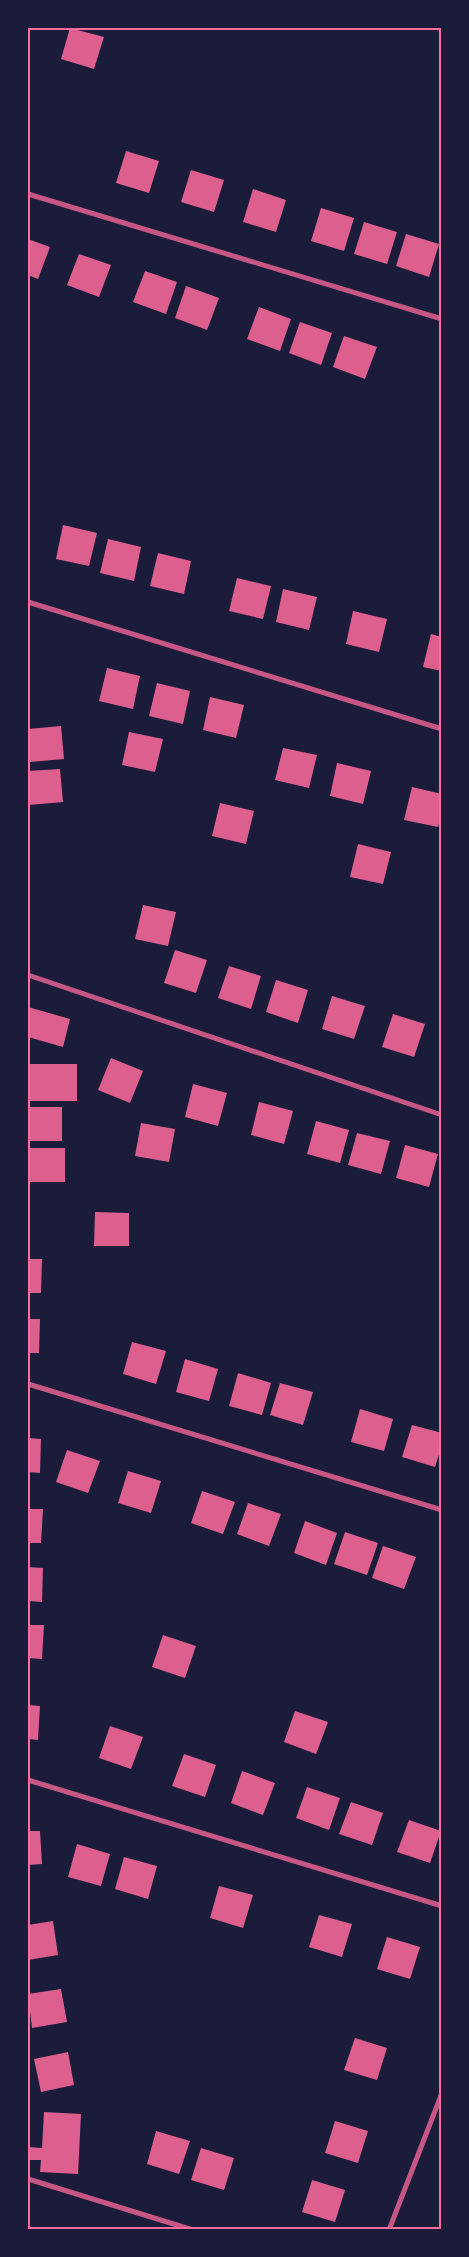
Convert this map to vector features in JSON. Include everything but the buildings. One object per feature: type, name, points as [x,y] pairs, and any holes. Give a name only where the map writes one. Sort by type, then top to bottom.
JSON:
[{"type":"street","points":[[28,194],[442,319]]},
{"type":"street","points":[[28,602],[442,729]]},
{"type":"street","points":[[28,975],[442,1115]]},
{"type":"street","points":[[28,1384],[442,1510]]},
{"type":"street","points":[[28,1780],[442,1906]]},
{"type":"street","points":[[389,2230],[442,2093]]},
{"type":"street","points":[[28,2179],[193,2230]]}]
